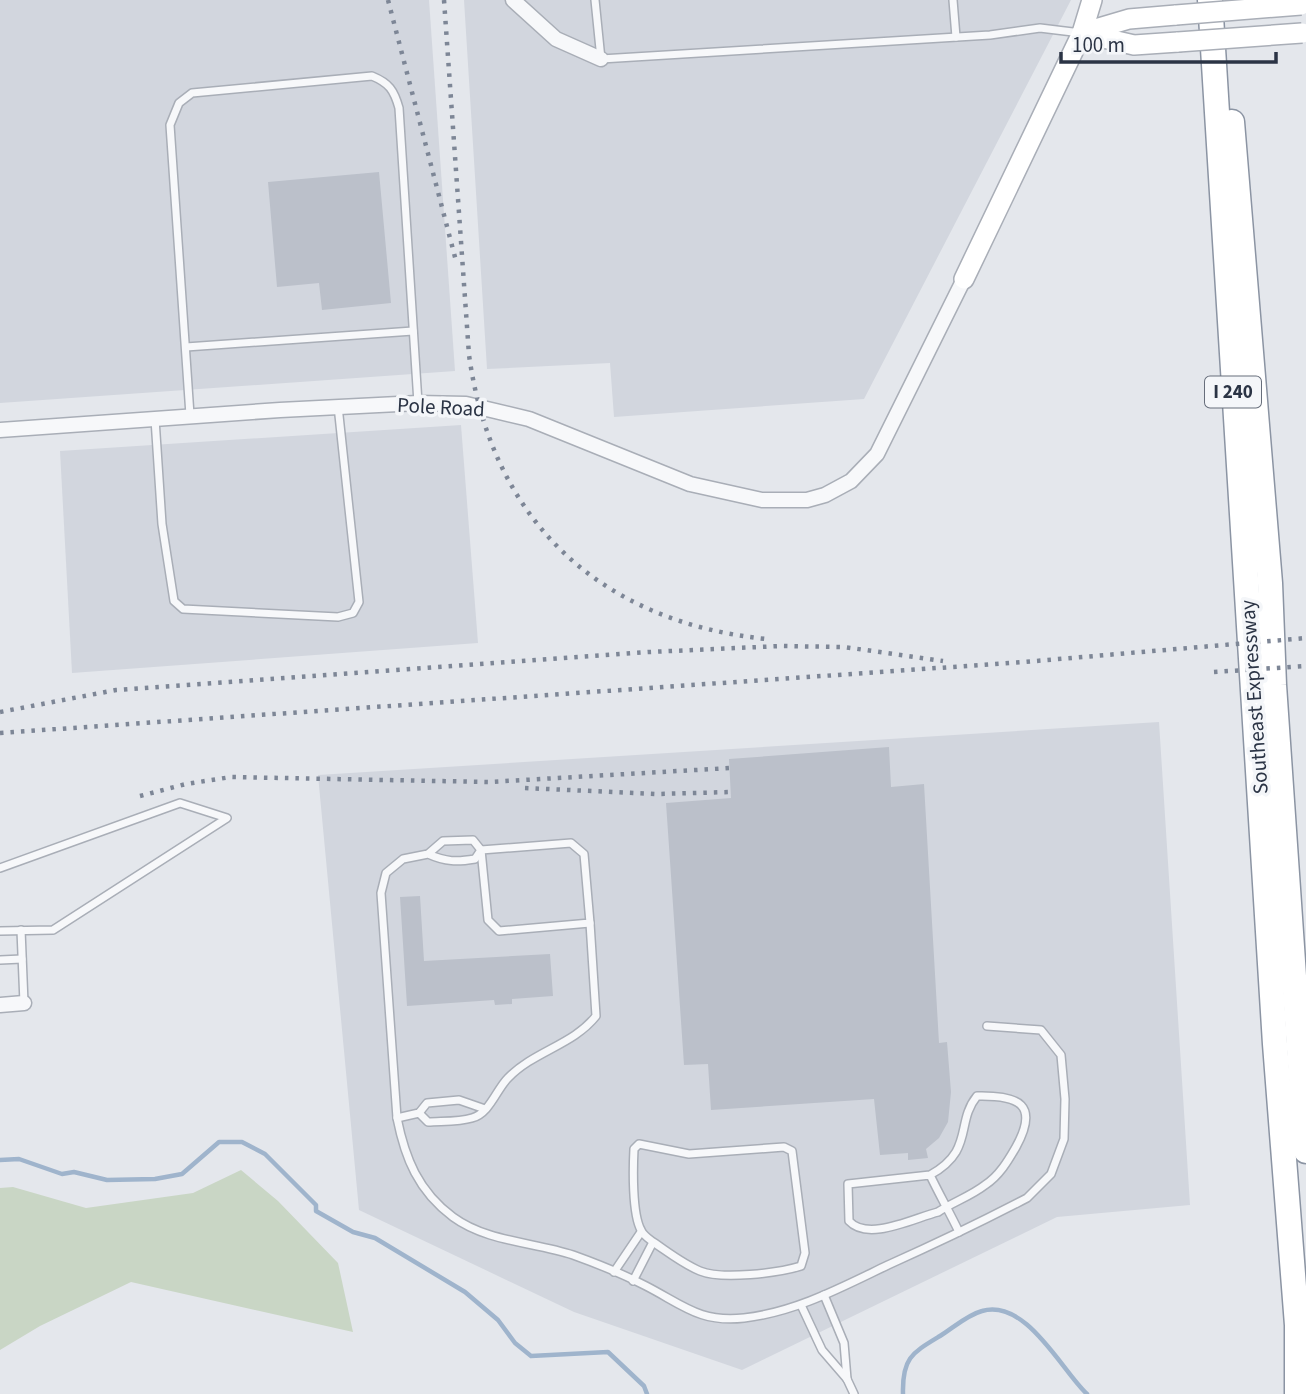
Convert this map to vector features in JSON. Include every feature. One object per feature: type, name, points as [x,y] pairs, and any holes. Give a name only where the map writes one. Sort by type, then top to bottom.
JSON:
[{"type":"highway","name":"Southeast Expressway","points":[[1210,0],[1275,1044],[1297,1325],[1297,1394]]},
{"type":"highway","name":"Southeast Expressway","points":[[1226,0],[1227,73],[1270,583],[1274,685],[1306,1152]]},
{"type":"main road","points":[[964,279],[1082,33],[1092,0]]},
{"type":"main road","points":[[1082,33],[1129,19],[1303,5]]},
{"type":"main road","points":[[1082,33],[1134,45],[1304,33]]},
{"type":"street","points":[[513,0],[556,39],[601,59]]},
{"type":"street","name":"Pole Road","points":[[0,430],[190,415],[418,403],[496,409],[529,419],[691,484],[762,500],[791,501],[816,497],[838,488],[860,473],[884,441],[964,279]]},
{"type":"street","points":[[0,1005],[24,1003]]},
{"type":"lane","points":[[596,0],[601,59],[956,37],[1040,28],[1082,33]]},
{"type":"lane","points":[[953,0],[956,37]]},
{"type":"lane","points":[[190,415],[170,125],[179,103],[192,93],[372,76],[386,82],[395,94],[398,108],[418,403]]},
{"type":"lane","points":[[186,347],[413,331]]},
{"type":"lane","points":[[155,418],[165,551],[174,601],[183,609],[338,617],[353,613],[359,602],[338,407]]},
{"type":"lane","points":[[0,868],[180,803],[227,818],[53,930],[0,931]]},
{"type":"lane","points":[[428,855],[443,841],[473,840],[481,850],[488,920],[499,931],[590,923]]},
{"type":"lane","points":[[419,1113],[428,1122],[474,1118],[485,1109],[508,1078],[541,1053],[584,1032],[596,1016],[584,854],[571,843],[481,850]]},
{"type":"lane","points":[[481,850],[475,859],[458,862],[446,862],[428,855],[403,859],[386,873],[381,893],[397,1118],[403,1151],[414,1175],[431,1198],[453,1217],[474,1230],[569,1254],[614,1272],[697,1315],[712,1318],[764,1315],[800,1304],[1027,1198],[1051,1174],[1064,1139],[1065,1099],[1061,1055],[1041,1030],[987,1026]]},
{"type":"lane","points":[[21,930],[24,1003]]},
{"type":"lane","points":[[0,960],[22,959]]},
{"type":"lane","points":[[995,1095],[1015,1100],[1024,1108],[1028,1118],[1025,1130],[1008,1163],[987,1184],[946,1206],[872,1230],[855,1227],[849,1221],[848,1184],[930,1175],[943,1168],[956,1153],[966,1130],[971,1103],[977,1096],[995,1095]]},
{"type":"lane","points":[[397,1118],[419,1113],[427,1103],[458,1100],[485,1109]]},
{"type":"lane","points":[[639,1144],[688,1154],[785,1147],[792,1151],[805,1253],[801,1266],[788,1270],[716,1275],[700,1271],[653,1242],[641,1231],[637,1219],[634,1149],[639,1144]]},
{"type":"lane","points":[[930,1175],[959,1232]]},
{"type":"lane","points":[[614,1272],[641,1231]]},
{"type":"lane","points":[[632,1281],[653,1242]]},
{"type":"lane","points":[[824,1295],[844,1343],[847,1379]]},
{"type":"lane","points":[[800,1304],[822,1350],[847,1379],[854,1394]]},
{"type":"shaded area","points":[[0,0],[429,0],[455,371],[0,403]]},
{"type":"shaded area","points":[[464,0],[1071,0],[864,399],[614,417],[610,363],[487,369]]},
{"type":"shaded area","points":[[461,425],[478,643],[72,673],[60,451]]},
{"type":"shaded area","points":[[1159,722],[1190,1205],[1057,1217],[742,1370],[574,1312],[359,1210],[318,775]]},
{"type":"green space","points":[[241,1170],[278,1201],[338,1263],[353,1332],[131,1282],[40,1326],[0,1350],[0,1188],[13,1187],[86,1208],[193,1193]]},
{"type":"building","points":[[379,172],[391,303],[322,310],[319,283],[277,287],[268,182]]},
{"type":"building","points":[[889,747],[891,787],[924,784],[939,1043],[947,1042],[951,1092],[948,1122],[939,1138],[926,1149],[928,1158],[908,1160],[908,1153],[880,1155],[874,1099],[711,1110],[708,1064],[684,1065],[666,803],[731,798],[729,759]]},
{"type":"building","points":[[420,896],[424,961],[550,954],[553,996],[512,999],[512,1004],[495,1005],[494,1000],[407,1006],[400,897]]},
{"type":"waterway","points":[[0,1160],[19,1159],[62,1174],[74,1172],[107,1180],[155,1179],[182,1174],[219,1142],[242,1142],[265,1154],[316,1205],[316,1211],[353,1232],[375,1238],[465,1292],[498,1320],[515,1343],[531,1356],[608,1352],[644,1386],[647,1394]]},
{"type":"waterway","points":[[903,1394],[904,1372],[916,1352],[971,1315],[998,1310],[1013,1315],[1028,1325],[1087,1394]]},
{"type":"railway","points":[[388,0],[456,261]]},
{"type":"railway","points":[[444,0],[469,355],[482,414],[502,467],[529,513],[564,553],[605,585],[653,611],[707,629],[766,639]]},
{"type":"railway","points":[[0,733],[1024,662],[1306,638]]},
{"type":"railway","points":[[0,712],[116,690],[649,652],[781,646],[844,647],[943,661]]},
{"type":"railway","points":[[1214,672],[1306,666]]},
{"type":"railway","points":[[140,796],[186,784],[231,777],[489,782],[730,768]]},
{"type":"railway","points":[[525,788],[657,794],[731,792]]}]
